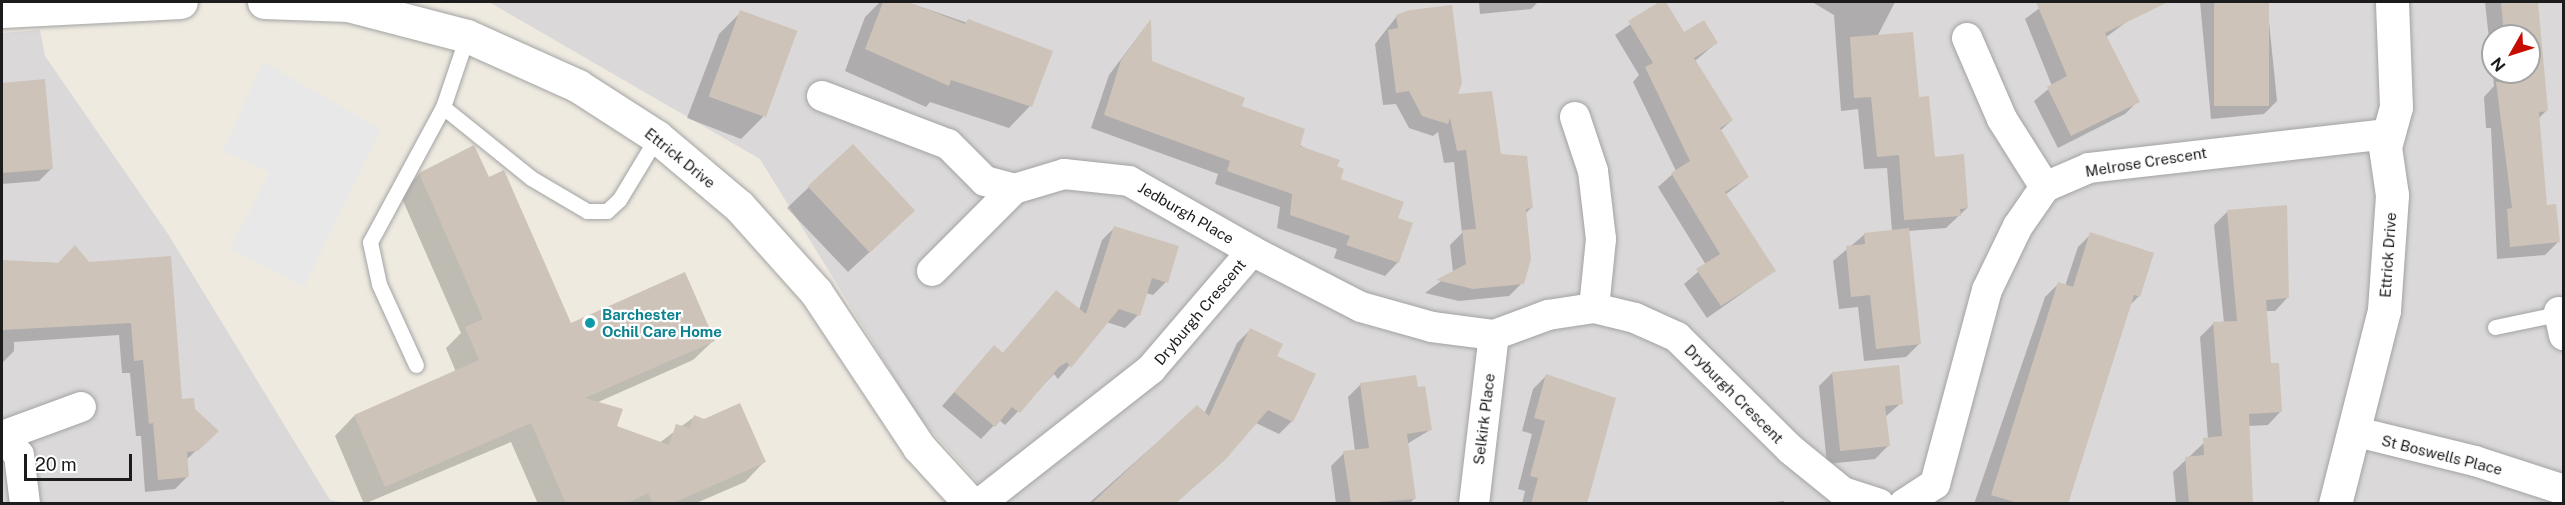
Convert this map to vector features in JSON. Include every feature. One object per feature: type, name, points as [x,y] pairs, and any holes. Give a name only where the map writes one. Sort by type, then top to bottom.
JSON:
[{"type":"street","points":[[2,11],[49,5],[181,2]]},
{"type":"street","name":"Ettrick Drive","points":[[264,2],[348,5],[467,36],[578,86],[657,137],[739,206],[816,292],[920,447],[971,504]]},
{"type":"street","name":"Ettrick Drive","points":[[2335,504],[2357,432],[2384,310],[2392,195],[2388,134],[2396,107],[2392,2]]},
{"type":"street","points":[[1904,504],[1935,484],[1987,290],[2018,226],[2046,187],[2002,119],[1967,38]]},
{"type":"street","points":[[822,96],[948,144],[985,181],[1014,189]]},
{"type":"street","points":[[1575,117],[1593,171],[1601,240],[1594,308]]},
{"type":"street","name":"Melrose Crescent","points":[[2046,187],[2089,168],[2388,134]]},
{"type":"street","name":"Jedburgh Place","points":[[932,271],[1014,189],[1064,174],[1129,181],[1252,251]]},
{"type":"street","name":"Dryburgh Crescent","points":[[979,504],[1151,369],[1252,251],[1361,307],[1432,327],[1494,334],[1548,315],[1594,308],[1635,318],[1677,338],[1790,449],[1843,492],[1880,504]]},
{"type":"street","name":"Selkirk Place","points":[[1474,504],[1494,334]]},
{"type":"street","points":[[25,504],[19,455],[2,436],[81,407]]},
{"type":"street","name":"St Boswells Place","points":[[2357,432],[2475,461],[2561,489]]},
{"type":"lane","points":[[416,365],[379,284],[370,242],[442,107],[467,36]]},
{"type":"lane","points":[[442,107],[531,178],[587,211],[607,211],[619,200],[657,137]]},
{"type":"lane","points":[[2495,327],[2562,320]]},
{"type":"shaded area","points":[[489,2],[2563,2],[2563,503],[996,503],[918,416],[760,159]]},
{"type":"shaded area","points":[[40,30],[45,56],[168,234],[330,500],[346,503],[2,504],[2,33]]},
{"type":"shaded area","points":[[263,62],[381,129],[304,287],[230,249],[270,172],[223,151]]},
{"type":"building","points":[[883,2],[908,2],[965,24],[968,19],[1053,51],[1032,107],[951,80],[949,86],[865,49]]},
{"type":"building","points":[[1659,2],[1666,2],[1684,32],[1704,20],[1718,43],[1694,58],[1733,120],[1720,128],[1749,177],[1725,192],[1776,271],[1721,306],[1696,269],[1720,254],[1671,173],[1690,161],[1645,67],[1653,63],[1628,21]]},
{"type":"building","points":[[2036,2],[2168,2],[2105,33],[2140,102],[2071,136],[2047,87],[2067,76]]},
{"type":"building","points":[[2214,2],[2269,2],[2269,106],[2214,106]]},
{"type":"building","points":[[2501,2],[2538,2],[2540,24],[2503,24]]},
{"type":"building","points":[[1452,5],[1462,83],[1458,94],[1492,91],[1501,154],[1527,156],[1533,208],[1526,209],[1531,259],[1524,284],[1473,289],[1436,280],[1466,264],[1462,230],[1476,229],[1466,150],[1457,151],[1450,118],[1448,124],[1422,116],[1409,91],[1396,93],[1388,30],[1398,28],[1396,15],[1410,10]]},
{"type":"building","points":[[740,10],[797,31],[766,117],[709,96]]},
{"type":"building","points":[[1151,19],[1152,61],[1245,98],[1242,106],[1305,129],[1300,146],[1340,160],[1337,166],[1344,169],[1341,179],[1404,202],[1398,218],[1413,223],[1399,263],[1346,245],[1350,236],[1290,215],[1292,194],[1227,171],[1230,161],[1104,115],[1121,60]]},
{"type":"building","points":[[1913,32],[1919,97],[1929,96],[1935,157],[1964,154],[1968,208],[1960,209],[1961,216],[1904,220],[1899,155],[1877,157],[1871,97],[1854,98],[1850,37]]},
{"type":"building","points":[[2541,35],[2548,111],[2539,112],[2547,205],[2556,204],[2560,242],[2510,247],[2507,209],[2512,208],[2496,84],[2541,84]]},
{"type":"building","points":[[45,79],[53,169],[2,173],[2,83]]},
{"type":"building","points":[[853,144],[915,211],[870,253],[808,186]]},
{"type":"building","name":"Barchester Ochil Care Home","points":[[474,145],[489,177],[504,170],[571,323],[685,272],[715,341],[585,398],[623,409],[617,426],[669,445],[676,424],[690,428],[694,415],[704,419],[740,403],[766,462],[671,504],[653,504],[648,493],[625,504],[566,504],[531,423],[385,487],[354,415],[479,360],[465,327],[483,319],[419,173]]},
{"type":"building","points":[[2287,205],[2289,298],[2266,300],[2271,363],[2279,363],[2282,412],[2249,414],[2253,504],[2189,504],[2185,457],[2204,455],[2203,438],[2222,436],[2213,322],[2237,321],[2227,210]]},
{"type":"building","points":[[1114,226],[1179,246],[1168,283],[1152,278],[1140,316],[1119,309],[1071,368],[1067,362],[1059,367],[1020,413],[1012,407],[995,427],[954,392],[994,345],[1003,353],[1056,290],[1086,314]]},
{"type":"building","points":[[1909,228],[1921,344],[1876,349],[1870,295],[1851,297],[1846,246],[1865,244],[1864,233]]},
{"type":"building","points":[[2090,232],[2154,253],[2140,297],[2134,295],[2068,504],[2021,504],[1991,495],[2058,282],[2073,287]]},
{"type":"building","points":[[75,245],[89,262],[171,256],[182,399],[194,398],[195,409],[219,431],[198,451],[187,452],[189,477],[158,480],[153,423],[149,424],[143,360],[134,361],[131,323],[2,330],[2,260],[58,263]]},
{"type":"building","points":[[1250,328],[1283,344],[1277,356],[1316,374],[1293,422],[1268,410],[1225,460],[1175,504],[1091,504],[1197,405],[1209,416]]},
{"type":"building","points":[[1899,365],[1903,404],[1885,406],[1890,446],[1840,451],[1832,372]]},
{"type":"building","points":[[1546,374],[1616,398],[1587,504],[1531,504],[1538,478],[1530,476],[1545,421],[1534,418]]},
{"type":"building","points":[[1416,375],[1418,387],[1425,386],[1432,430],[1407,434],[1416,499],[1351,504],[1343,451],[1369,448],[1360,383]]},
{"type":"place","name":"Barchester Ochil Care Home","points":[[590,323]]}]
